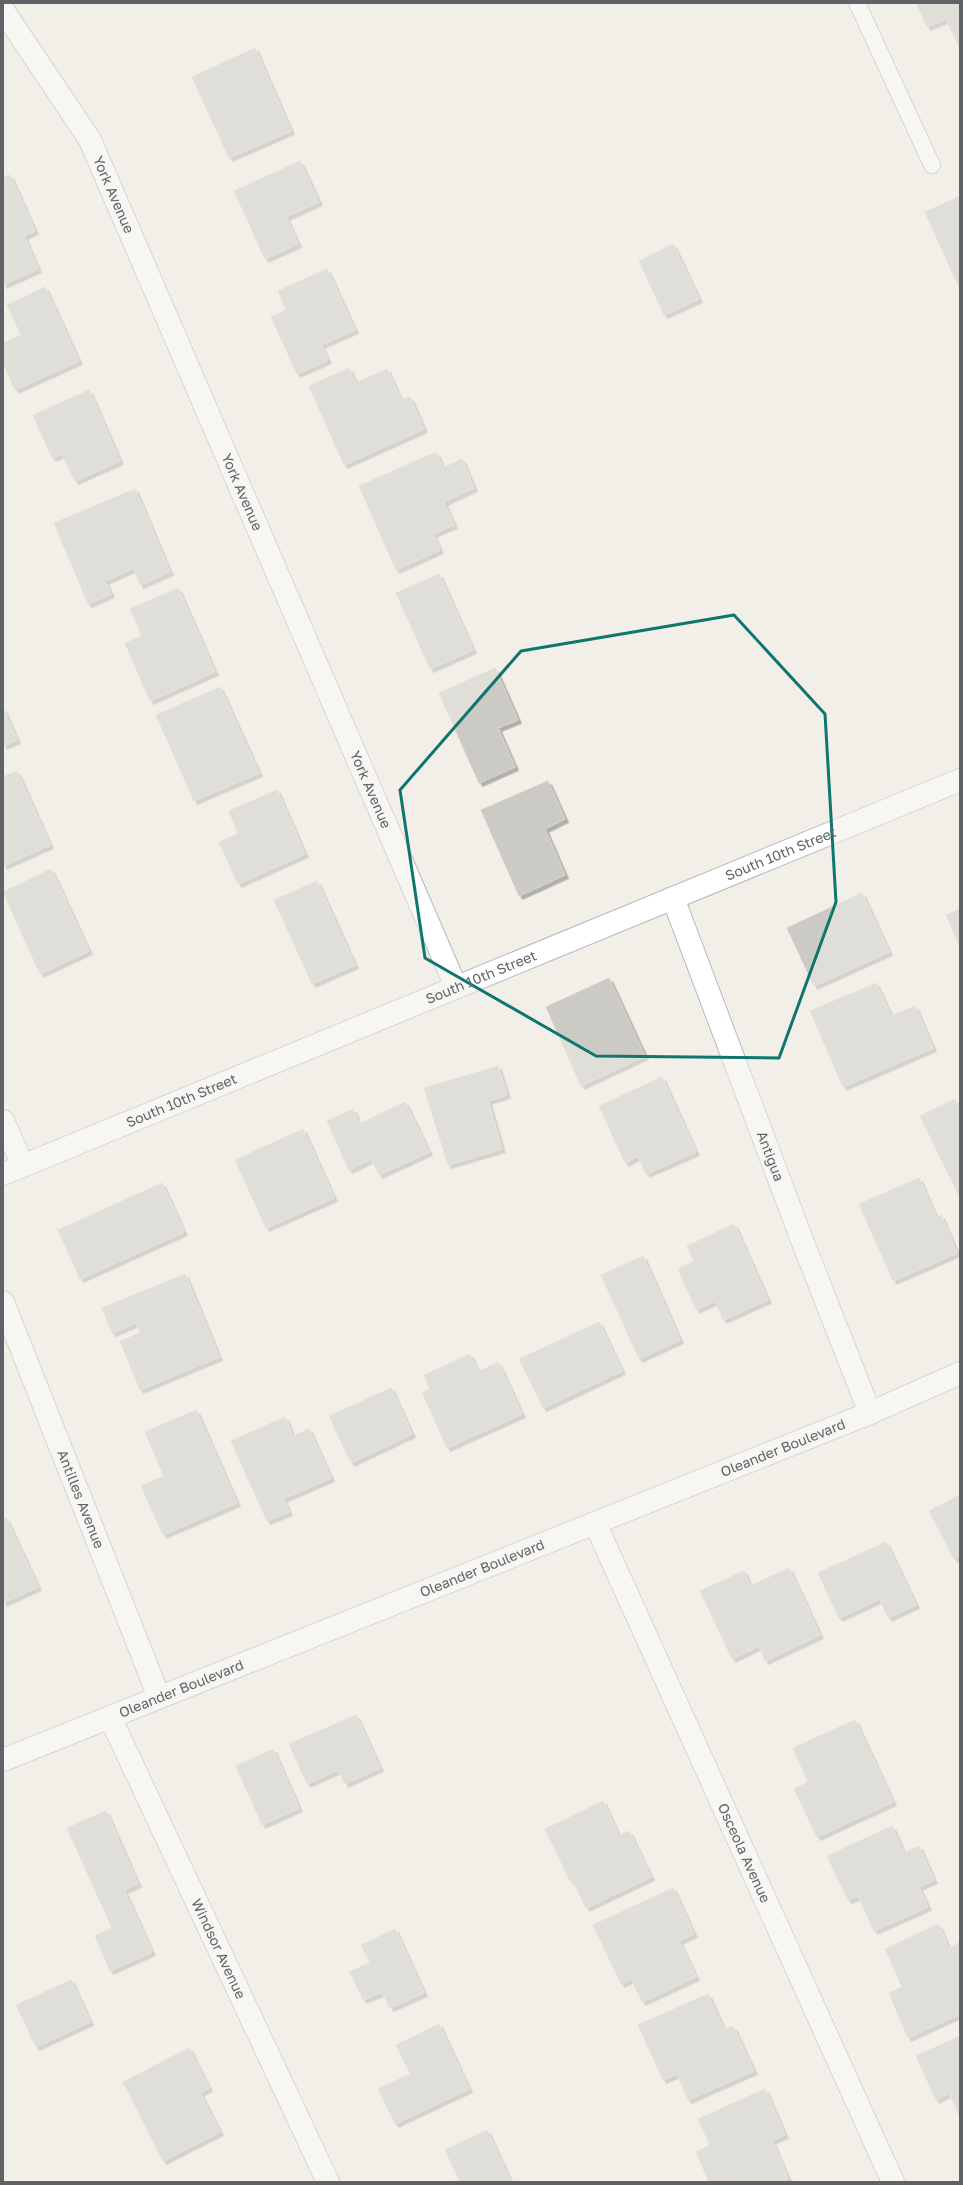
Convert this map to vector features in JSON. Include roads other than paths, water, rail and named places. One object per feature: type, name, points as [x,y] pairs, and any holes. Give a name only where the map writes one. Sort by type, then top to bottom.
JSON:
[{"type":"street","name":"York Avenue","points":[[3,10],[90,140],[456,987]]},
{"type":"street","name":"South 10th Street","points":[[3,1174],[960,780]]},
{"type":"street","name":"Antigua","points":[[673,898],[802,1240],[870,1413]]},
{"type":"street","points":[[3,1121],[23,1166]]},
{"type":"street","name":"Antilles Avenue","points":[[3,1302],[159,1697]]},
{"type":"street","name":"Oleander Boulevard","points":[[3,1760],[870,1413],[960,1373]]},
{"type":"street","name":"Osceola Avenue","points":[[595,1523],[892,2182]]},
{"type":"street","name":"Windsor Avenue","points":[[110,1716],[328,2182]]},
{"type":"lane","points":[[857,3],[932,165]]}]
